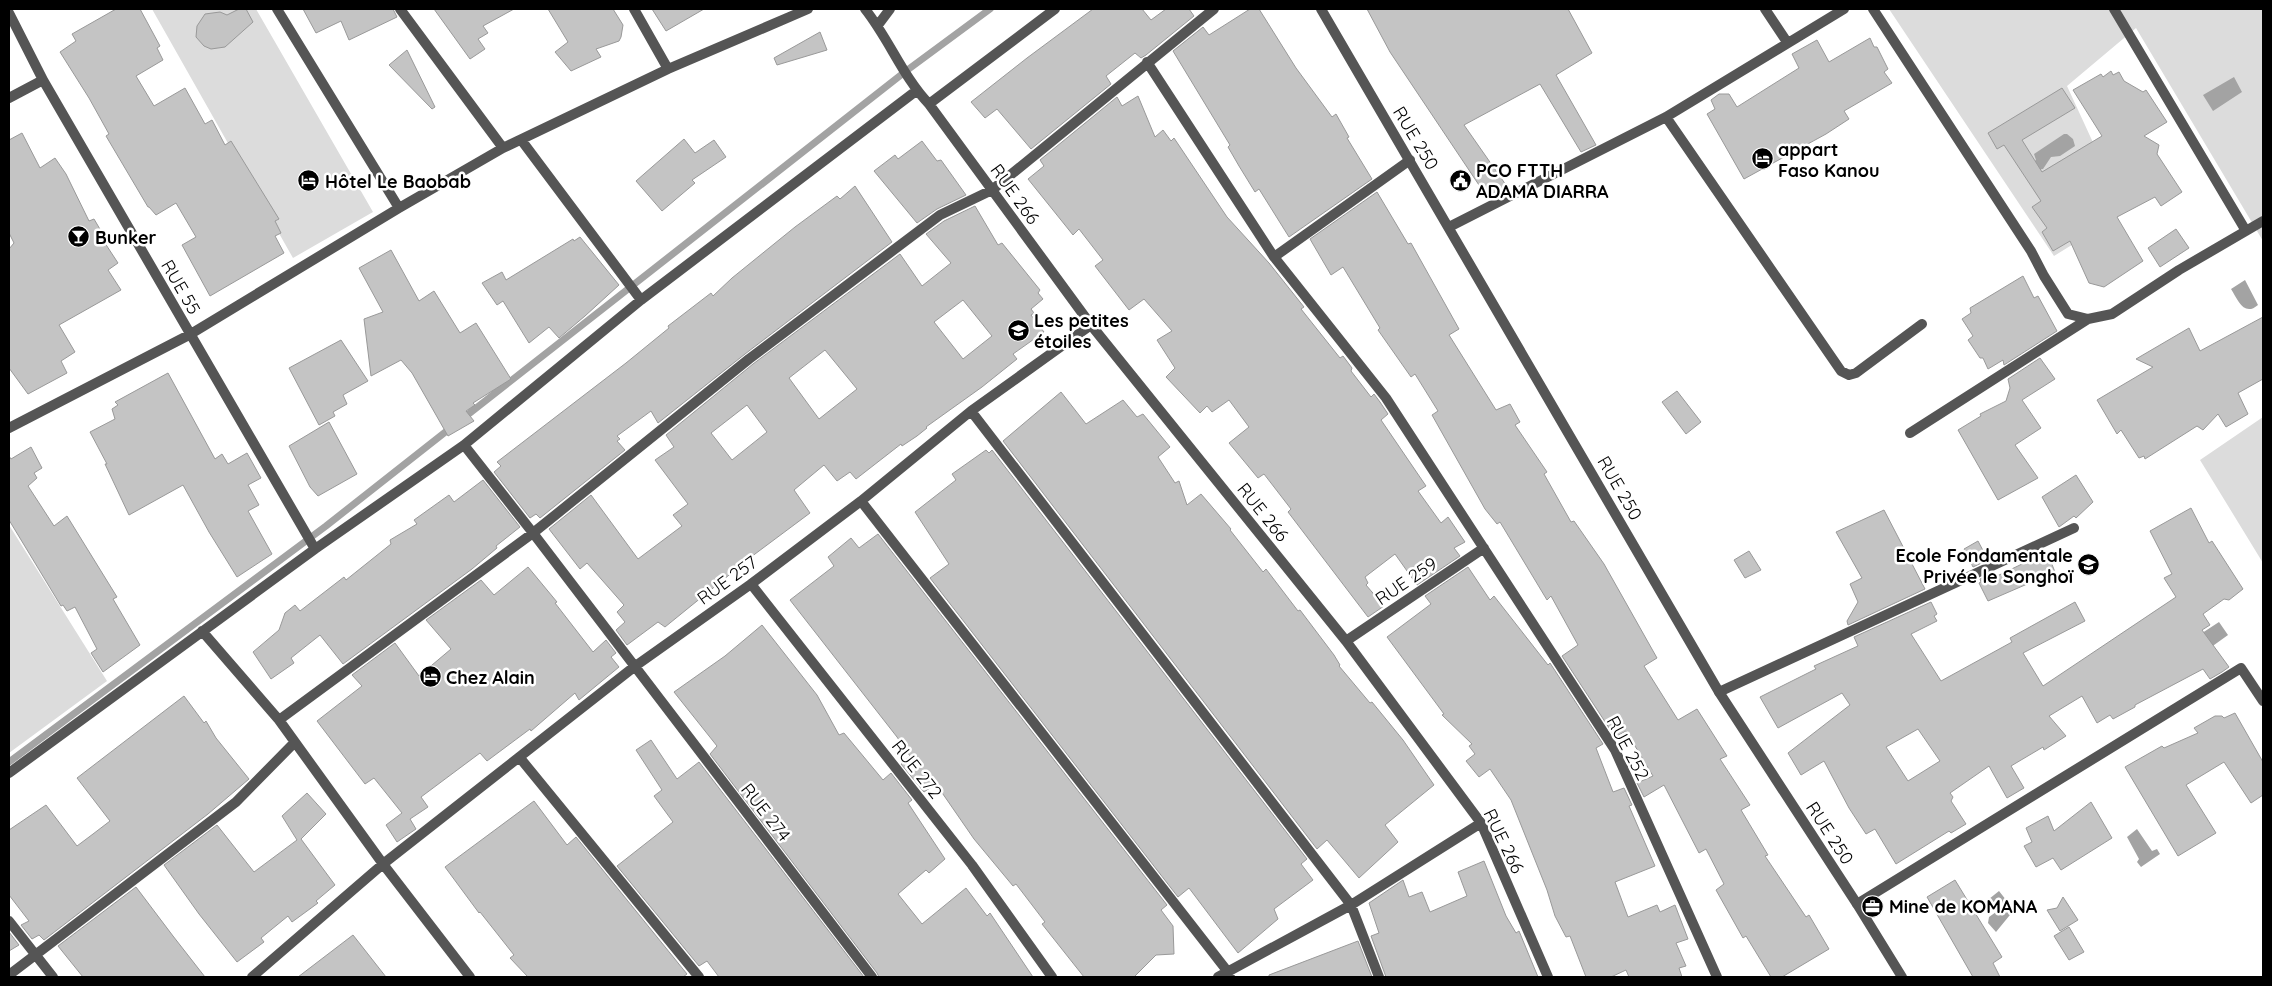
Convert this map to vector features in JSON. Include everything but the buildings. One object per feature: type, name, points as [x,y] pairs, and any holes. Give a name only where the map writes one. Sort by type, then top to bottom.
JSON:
[{"type":"street","points":[[277,9],[399,208]]},
{"type":"street","points":[[400,9],[503,148]]},
{"type":"street","points":[[634,9],[668,69]]},
{"type":"street","points":[[9,428],[189,335],[399,208],[503,148],[522,141],[668,69],[808,9]]},
{"type":"street","name":"RUE 266","points":[[865,9],[878,25],[916,90],[929,104],[1091,325],[1346,641],[1481,823],[1548,977]]},
{"type":"street","points":[[878,25],[890,9]]},
{"type":"street","points":[[929,104],[1055,9]]},
{"type":"street","points":[[279,720],[533,533],[749,359],[940,215],[992,190],[1214,9]]},
{"type":"street","name":"RUE 250","points":[[1321,9],[1719,692],[1857,904],[1902,977]]},
{"type":"street","points":[[1765,9],[1787,42]]},
{"type":"street","points":[[1449,227],[1666,117],[1844,9]]},
{"type":"street","points":[[1873,9],[2031,251],[2068,314],[2088,319]]},
{"type":"street","points":[[2114,9],[2246,231]]},
{"type":"street","name":"RUE 55","points":[[9,12],[43,80],[189,335],[315,549]]},
{"type":"street","name":"RUE 252","points":[[1147,62],[1274,257],[1386,398],[1615,750],[1717,977]]},
{"type":"street","points":[[9,98],[43,80]]},
{"type":"street","points":[[9,773],[315,549],[464,445],[641,300],[916,90]]},
{"type":"street","points":[[1666,117],[1841,371],[1849,374],[1856,373],[1922,324]]},
{"type":"street","points":[[522,141],[641,300]]},
{"type":"street","points":[[1274,257],[1410,160]]},
{"type":"street","points":[[1910,433],[2088,319],[2112,314],[2179,270],[2263,221]]},
{"type":"street","name":"RUE 257","points":[[252,977],[383,864],[634,667],[751,584],[861,501],[971,411],[1091,325]]},
{"type":"street","points":[[971,411],[1350,905],[1379,977]]},
{"type":"street","name":"RUE 274","points":[[464,445],[872,977]]},
{"type":"street","points":[[861,501],[1229,974]]},
{"type":"street","points":[[1719,692],[2074,528]]},
{"type":"street","name":"RUE 259","points":[[1346,641],[1484,548]]},
{"type":"street","name":"RUE 272","points":[[751,584],[972,865],[1052,977]]},
{"type":"street","points":[[202,631],[279,720],[294,744],[383,864],[470,977]]},
{"type":"street","points":[[1857,904],[2241,668],[2263,701]]},
{"type":"street","points":[[9,975],[236,802],[294,744]]},
{"type":"street","points":[[520,758],[699,977]]},
{"type":"street","points":[[1218,977],[1229,974],[1350,905],[1481,823]]},
{"type":"street","points":[[9,922],[53,977]]},
{"type":"shaded area","points":[[152,9],[256,9],[373,212],[293,258]]},
{"type":"shaded area","points":[[1889,9],[2263,9],[2263,241],[2136,28],[2067,86],[2125,212],[2054,256]]},
{"type":"shaded area","points":[[2234,77],[2242,92],[2213,111],[2203,95]]},
{"type":"shaded area","points":[[2064,134],[2073,139],[2075,146],[2060,156],[2051,157],[2043,169],[2037,170],[2032,163],[2036,160],[2034,154]]},
{"type":"shaded area","points":[[2245,280],[2258,305],[2249,309],[2242,306],[2231,289]]},
{"type":"shaded area","points":[[2263,417],[2263,563],[2200,460]]},
{"type":"shaded area","points":[[9,525],[107,681],[9,753]]},
{"type":"shaded area","points":[[2219,622],[2228,635],[2203,653],[2193,639]]},
{"type":"shaded area","points":[[2137,829],[2152,851],[2157,849],[2160,854],[2141,867],[2137,862],[2139,859],[2127,837]]},
{"type":"shaded area","points":[[1999,891],[2014,910],[1996,932],[1988,923],[1989,917],[1996,912],[1989,899]]},
{"type":"waterway","points":[[461,420],[906,71],[990,9]]},
{"type":"waterway","points":[[9,762],[326,526],[453,426]]},
{"type":"place","name":"appart Faso Kanou","points":[[1762,159]]},
{"type":"place","name":"PCO FTTH ADAMA DIARRA","points":[[1460,180]]},
{"type":"place","name":"Hôtel Le Baobab","points":[[309,181]]},
{"type":"place","name":"Bunker","points":[[79,237]]},
{"type":"place","name":"Les petites étoiles","points":[[1018,330]]},
{"type":"place","name":"Ecole Fondamentale Privée le Songhoï","points":[[2089,565]]},
{"type":"place","name":"Chez Alain","points":[[430,677]]},
{"type":"place","name":"Mine de KOMANA","points":[[1873,906]]}]
